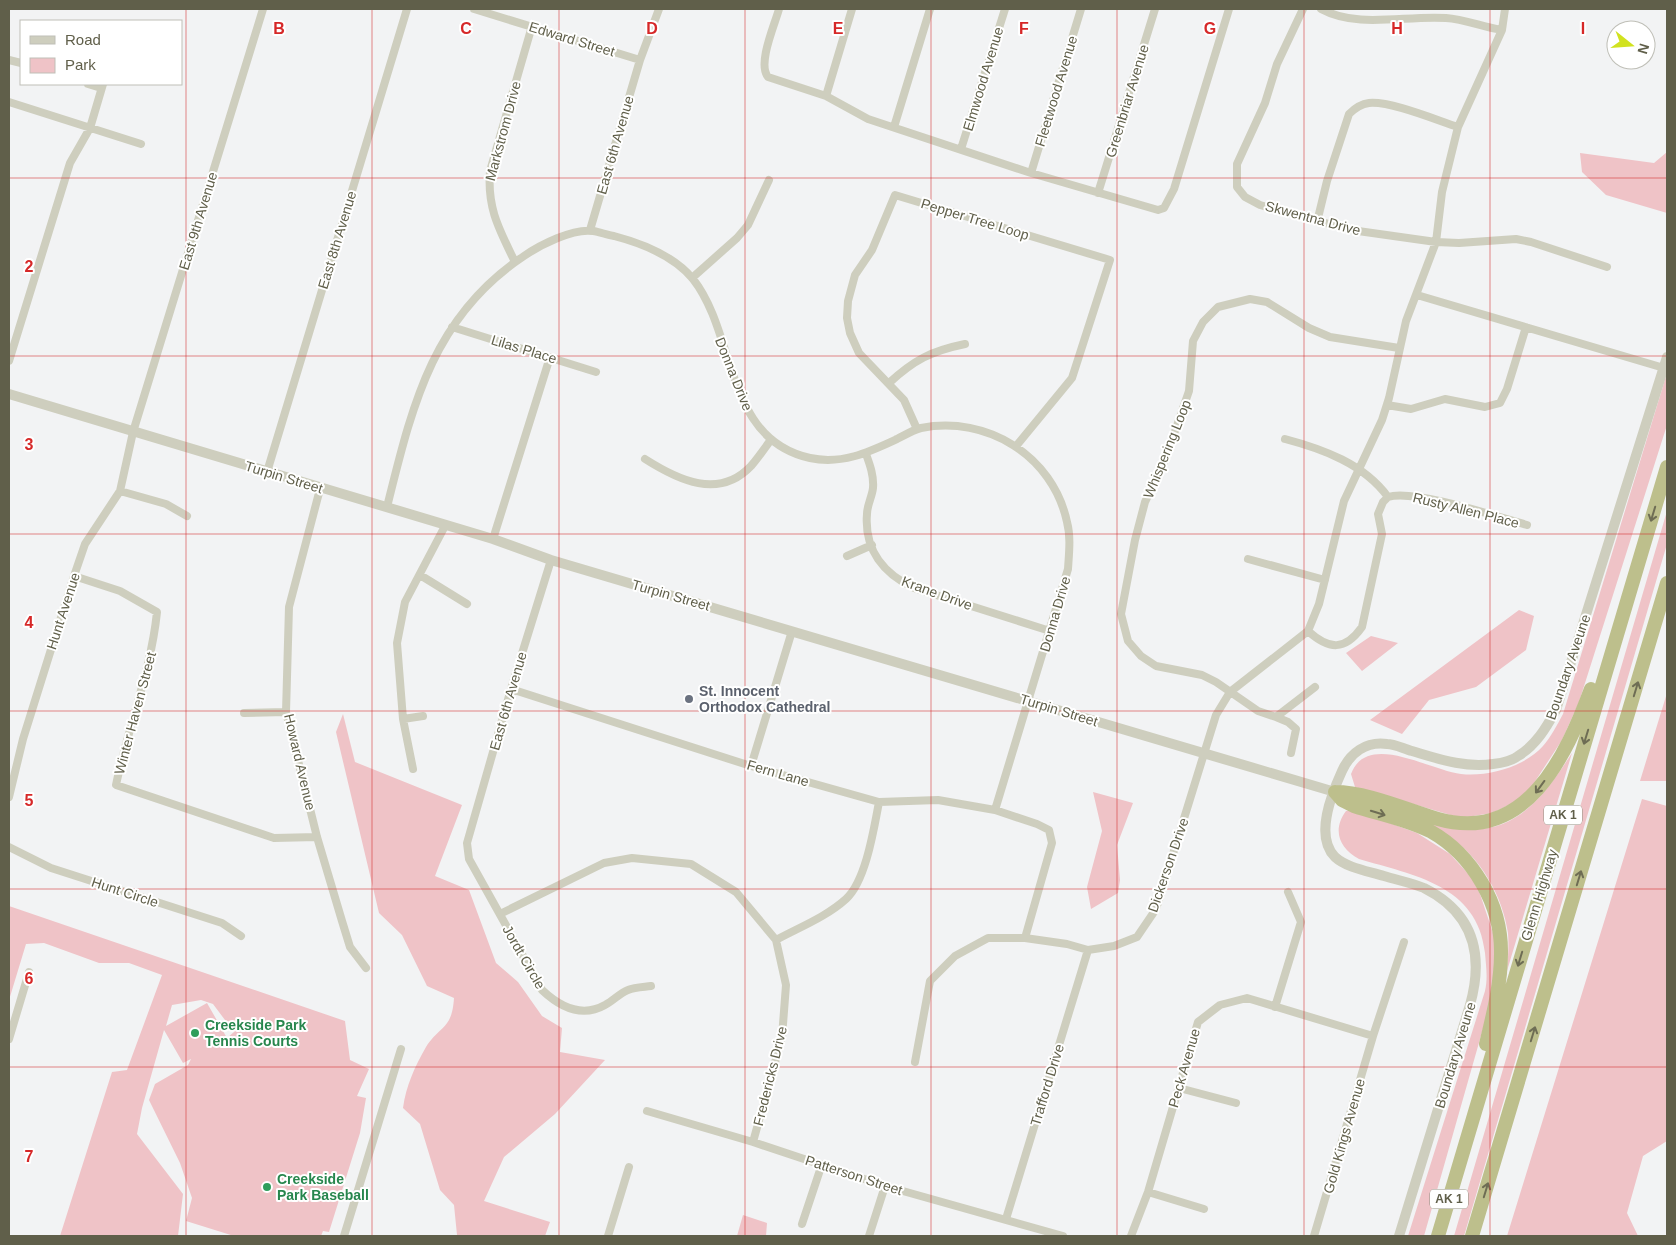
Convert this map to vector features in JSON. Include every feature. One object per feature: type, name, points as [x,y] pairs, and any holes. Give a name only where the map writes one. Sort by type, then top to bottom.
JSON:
[{"type":"highway","name":"Glenn Highway","points":[[1438,1236],[1667,467]]},
{"type":"highway","points":[[1335,792],[1358,795],[1459,824],[1485,822],[1504,816],[1519,807],[1536,792],[1545,780],[1576,727],[1631,583]]},
{"type":"highway","name":"AK 1","points":[[1472,1236],[1667,583]]},
{"type":"highway","points":[[1335,792],[1342,800],[1354,806],[1416,825],[1446,842],[1474,870],[1496,914],[1501,954],[1496,996],[1459,1162]]},
{"type":"street","name":"East 9th Avenue","points":[[133,432],[263,9]]},
{"type":"street","name":"East 8th Avenue","points":[[267,472],[407,9]]},
{"type":"street","name":"Edward Street","points":[[474,9],[640,60]]},
{"type":"street","name":"East 6th Avenue","points":[[590,230],[640,60],[659,9]]},
{"type":"street","points":[[779,9],[764,60],[764,72],[768,76],[826,96],[868,119],[1031,173],[1158,210],[1166,204],[1181,167],[1229,9]]},
{"type":"street","points":[[826,96],[852,9]]},
{"type":"street","points":[[894,127],[930,9]]},
{"type":"street","name":"Elmwood Avenue","points":[[961,150],[1004,9]]},
{"type":"street","name":"Fleetwood Avenue","points":[[1031,173],[1081,9]]},
{"type":"street","name":"Greenbriar Avenue","points":[[1098,193],[1155,9]]},
{"type":"street","name":"Skwentna Drive","points":[[1303,9],[1277,64],[1265,103],[1237,164],[1237,186],[1245,197],[1260,205],[1351,230],[1436,242],[1459,243],[1516,239],[1531,242],[1607,267]]},
{"type":"street","points":[[1320,9],[1367,20],[1416,17],[1448,18],[1502,30]]},
{"type":"street","points":[[1230,692],[1308,631],[1320,604],[1337,522],[1358,469],[1387,405],[1406,321],[1436,242],[1442,192],[1458,127],[1502,30],[1505,9]]},
{"type":"street","name":"Markstrom Drive","points":[[515,262],[491,211],[488,191],[490,171],[532,26]]},
{"type":"street","points":[[9,361],[70,163],[90,128],[102,86]]},
{"type":"street","points":[[9,102],[141,144]]},
{"type":"street","points":[[1317,222],[1327,181],[1349,114],[1358,106],[1368,103],[1382,103],[1458,127]]},
{"type":"street","points":[[692,278],[737,238],[748,225],[769,180]]},
{"type":"street","name":"Pepper Tree Loop","points":[[917,429],[904,400],[859,353],[850,333],[847,318],[848,301],[855,275],[872,250],[895,195],[1110,260],[1072,378],[1017,445]]},
{"type":"street","name":"Donna Drive","points":[[387,508],[405,436],[424,379],[439,346],[479,292],[515,262],[533,250],[558,238],[590,230],[625,239],[657,252],[677,264],[692,278],[705,298],[744,403],[753,421],[770,440],[809,458],[845,459],[866,454],[917,429],[938,426],[976,429],[1017,445],[1049,477],[1067,522],[1070,544],[1068,570],[995,810]]},
{"type":"street","points":[[1417,295],[1664,368]]},
{"type":"street","name":"Whispering Loop","points":[[1291,753],[1296,729],[1288,722],[1258,712],[1202,675],[1156,666],[1141,656],[1128,641],[1122,614],[1135,540],[1145,502],[1165,460],[1189,391],[1193,342],[1203,322],[1218,307],[1250,299],[1266,302],[1309,328],[1330,337],[1399,348]]},
{"type":"street","name":"Lilas Place","points":[[452,327],[596,372]]},
{"type":"street","points":[[1387,405],[1411,409],[1445,399],[1485,407],[1500,402],[1507,389],[1526,327]]},
{"type":"street","points":[[889,383],[910,365],[926,355],[965,344]]},
{"type":"street","points":[[493,539],[550,357]]},
{"type":"street","name":"Boundary Aveune","points":[[1399,1236],[1477,981],[1477,958],[1472,936],[1460,916],[1443,900],[1422,888],[1348,865],[1334,856],[1326,840],[1325,826],[1335,792],[1342,770],[1353,752],[1371,745],[1386,744],[1456,764],[1479,766],[1499,763],[1517,757],[1545,730],[1556,710],[1667,357]]},
{"type":"street","name":"Turpin Street","points":[[9,394],[493,539],[551,560],[1335,792]]},
{"type":"street","name":"Hunt Avenue","points":[[9,797],[23,739],[74,576],[85,544],[120,490],[133,432]]},
{"type":"street","points":[[1285,439],[1310,446],[1358,469],[1371,477],[1388,497],[1383,502],[1378,514],[1382,534],[1362,626],[1354,638],[1343,644],[1329,645],[1319,641],[1308,631]]},
{"type":"street","points":[[645,459],[680,479],[700,485],[718,485],[738,477],[744,472],[770,440]]},
{"type":"street","name":"Krane Drive","points":[[866,454],[872,472],[873,487],[866,515],[872,545],[885,570],[898,580],[914,588],[1050,631]]},
{"type":"street","name":"Howard Avenue","points":[[320,488],[289,607],[286,712],[318,837],[350,947],[366,968]]},
{"type":"street","points":[[120,490],[166,504],[187,516]]},
{"type":"street","name":"Rusty Allen Place","points":[[1388,497],[1398,494],[1430,500],[1472,509],[1527,525]]},
{"type":"street","points":[[413,768],[403,720],[397,643],[404,602],[445,526]]},
{"type":"street","points":[[847,556],[872,545]]},
{"type":"street","points":[[1248,559],[1325,580]]},
{"type":"street","name":"East 6th Avenue","points":[[467,843],[551,560]]},
{"type":"street","points":[[420,575],[468,604]]},
{"type":"street","name":"Winter Haven Street","points":[[74,576],[120,591],[157,612],[154,643],[124,745],[116,785],[274,838],[318,837]]},
{"type":"street","points":[[280,607],[289,607]]},
{"type":"street","points":[[751,766],[792,631]]},
{"type":"street","points":[[1276,718],[1316,687]]},
{"type":"street","name":"Fern Lane","points":[[511,690],[751,766],[879,802],[938,800],[995,810],[1037,824],[1049,830],[1052,843],[1025,938]]},
{"type":"street","name":"Dickerson Drive","points":[[915,1062],[930,981],[954,956],[988,938],[1025,938],[1067,944],[1088,950],[1114,946],[1137,937],[1156,909],[1216,715],[1230,692]]},
{"type":"street","points":[[244,713],[286,712]]},
{"type":"street","points":[[403,720],[423,716]]},
{"type":"street","points":[[776,940],[826,914],[848,898],[867,863],[879,802]]},
{"type":"street","name":"Jordt Circle","points":[[467,843],[469,859],[542,990],[554,1001],[571,1010],[587,1011],[604,1006],[627,990],[651,986]]},
{"type":"street","name":"Hunt Circle","points":[[9,847],[51,868],[222,923],[241,936]]},
{"type":"street","name":"Fredericks Drive","points":[[500,914],[604,863],[632,858],[690,864],[736,892],[776,940],[786,985],[782,1037],[753,1142]]},
{"type":"street","points":[[1275,1007],[1301,922],[1288,892]]},
{"type":"street","name":"Gold Kings Avenue","points":[[1314,1236],[1373,1036],[1404,942]]},
{"type":"street","name":"Trafford Drive","points":[[1006,1219],[1088,950]]},
{"type":"street","points":[[9,1039],[30,972]]},
{"type":"street","name":"Peck Avenue","points":[[1131,1236],[1148,1192],[1198,1022],[1220,1005],[1247,998],[1373,1036]]},
{"type":"street","points":[[344,1236],[400,1049]]},
{"type":"street","points":[[1179,1088],[1236,1104]]},
{"type":"street","name":"Patterson Street","points":[[647,1111],[753,1142],[885,1186],[1063,1236]]},
{"type":"street","points":[[802,1224],[822,1164]]},
{"type":"street","points":[[608,1236],[629,1167]]},
{"type":"street","points":[[870,1236],[885,1186]]},
{"type":"street","points":[[1148,1192],[1204,1209]]},
{"type":"green space","points":[[1667,152],[1667,213],[1606,195],[1582,172],[1580,153],[1654,163]]},
{"type":"green space","points":[[1667,373],[1667,425],[1579,702],[1562,740],[1532,786],[1519,800],[1492,813],[1461,818],[1355,787],[1351,774],[1359,761],[1370,755],[1400,756],[1448,771],[1471,775],[1494,772],[1516,765],[1526,760],[1543,746],[1563,714]]},
{"type":"green space","points":[[1667,511],[1667,544],[1464,1236],[1454,1236]]},
{"type":"green space","points":[[1519,610],[1534,616],[1526,650],[1476,687],[1429,700],[1402,734],[1370,720]]},
{"type":"green space","points":[[1371,636],[1398,643],[1362,671],[1346,653]]},
{"type":"green space","points":[[1667,693],[1667,781],[1640,781]]},
{"type":"green space","points":[[343,714],[355,762],[462,805],[435,876],[469,890],[496,963],[518,982],[542,1016],[562,1028],[560,1052],[605,1060],[555,1114],[504,1157],[484,1201],[550,1222],[545,1236],[457,1235],[454,1205],[440,1190],[420,1124],[403,1108],[406,1092],[415,1069],[426,1047],[448,1022],[454,998],[427,986],[402,935],[379,913],[336,732]]},
{"type":"green space","points":[[1572,753],[1507,971],[1508,933],[1501,905],[1488,879],[1471,855],[1460,845],[1441,832],[1415,819],[1469,829],[1487,828],[1503,824],[1517,816],[1542,795]]},
{"type":"green space","points":[[1093,792],[1133,803],[1117,845],[1120,880],[1118,893],[1091,909],[1087,887],[1102,831]]},
{"type":"green space","points":[[1642,799],[1667,806],[1667,1141],[1643,1156],[1627,1213],[1638,1236],[1507,1236]]},
{"type":"green space","points":[[1354,810],[1417,833],[1450,854],[1472,878],[1480,894],[1494,936],[1495,960],[1490,1004],[1424,1236],[1408,1236],[1485,991],[1487,977],[1485,953],[1480,930],[1470,912],[1440,886],[1400,871],[1359,859],[1347,850],[1340,838],[1339,825],[1346,811]]},
{"type":"green space","points":[[9,906],[345,1021],[350,1060],[369,1069],[357,1096],[366,1098],[360,1133],[329,1232],[323,1231],[321,1236],[234,1236],[186,1221],[192,1198],[180,1163],[149,1100],[155,1084],[188,1065],[191,1059],[183,1063],[164,1030],[142,1108],[137,1134],[183,1194],[178,1236],[60,1236],[112,1072],[127,1070],[162,975],[129,963],[99,963],[44,943],[26,944],[9,1000]],"holes":[[[201,1000],[213,1004],[234,1032],[227,1038],[207,1003],[166,1026],[172,1005]]]},
{"type":"green space","points":[[743,1215],[767,1223],[766,1236],[737,1236]]},
{"type":"place","name":"St. Innocent Orthodox Cathedral","points":[[689,699]]},
{"type":"place","name":"Creekside Park Tennis Courts","points":[[195,1033]]},
{"type":"place","name":"Creekside Park Baseball","points":[[267,1187]]}]
